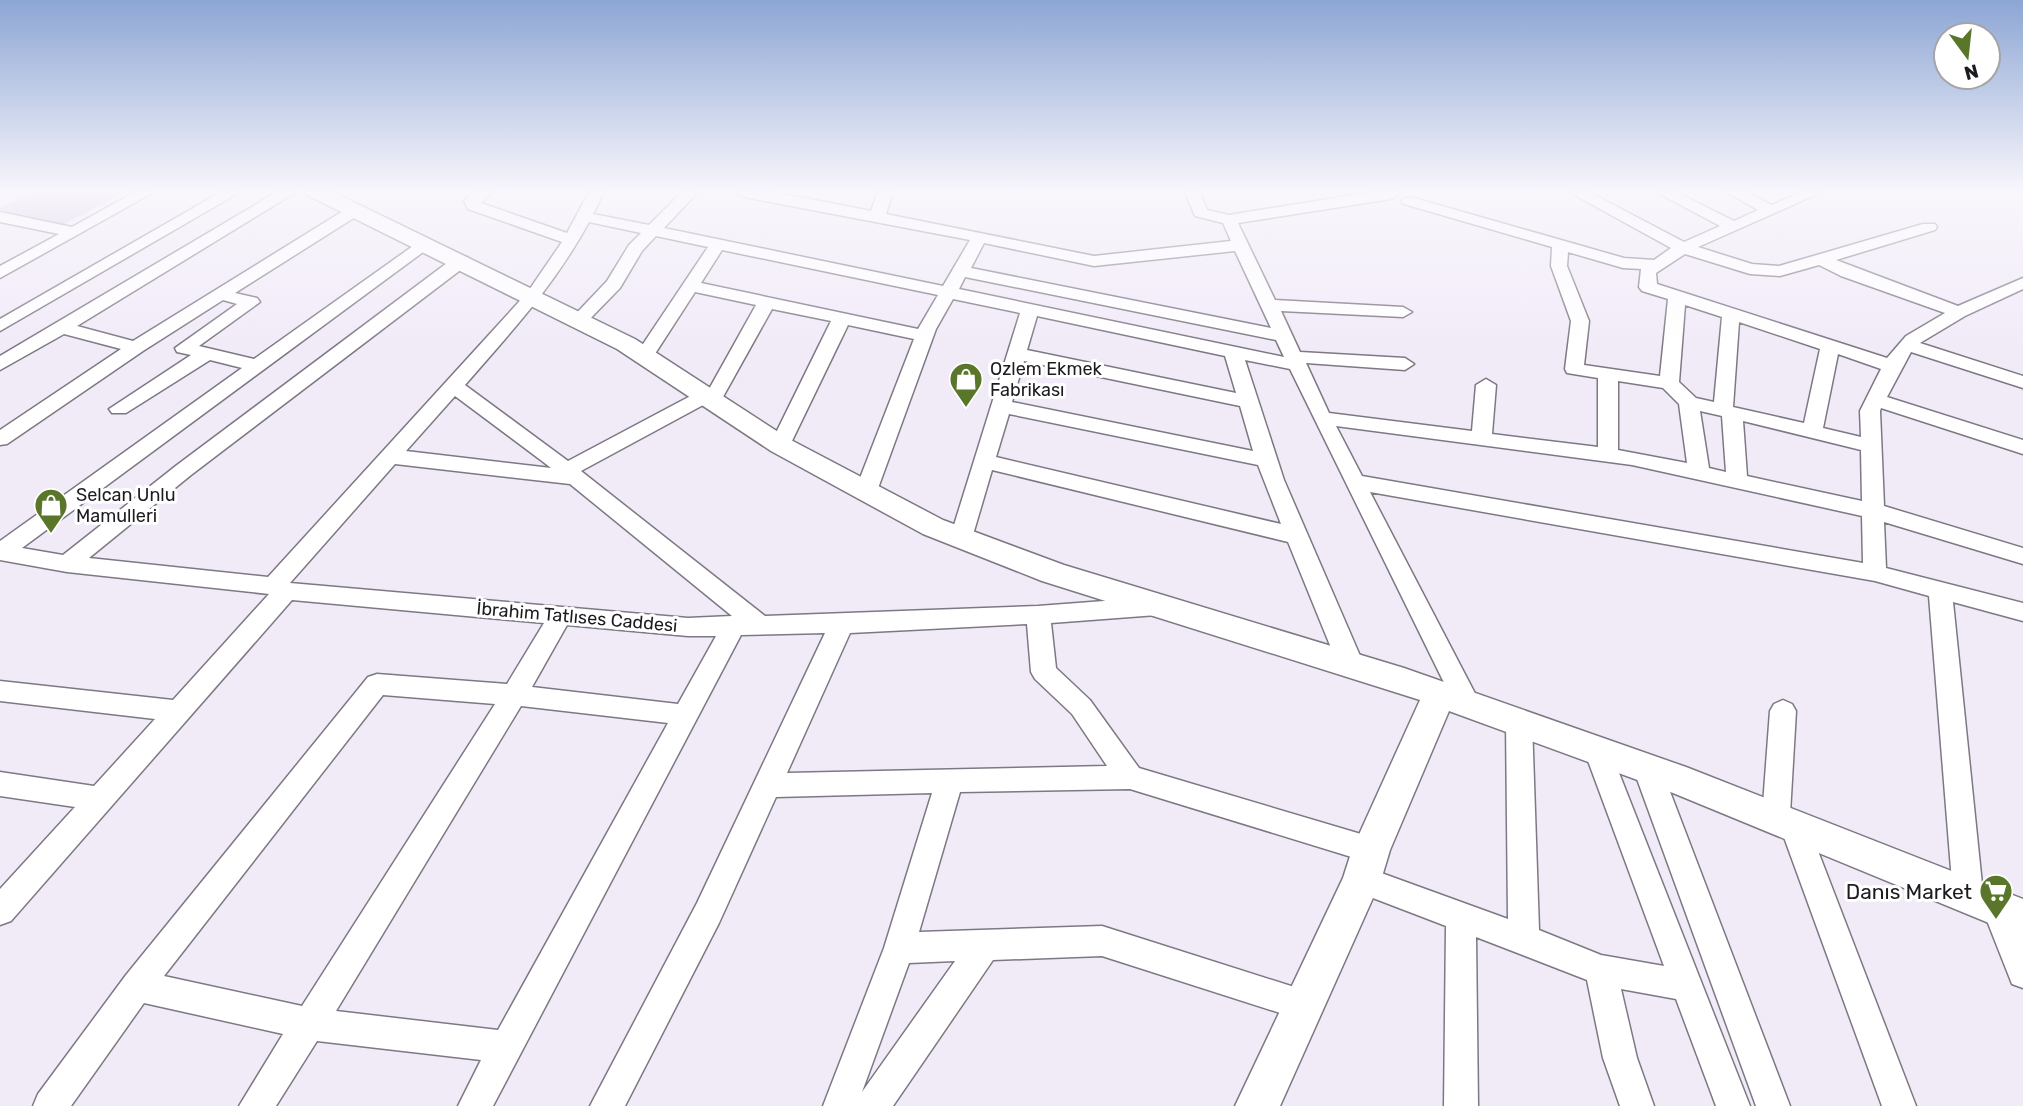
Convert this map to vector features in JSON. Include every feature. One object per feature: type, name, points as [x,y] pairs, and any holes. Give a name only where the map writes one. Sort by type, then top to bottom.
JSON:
[{"type":"main road","points":[[426,244],[645,356],[780,445],[933,527],[1052,573],[1351,664],[1519,722],[1785,821],[2010,913]]},
{"type":"main road","points":[[1257,1106],[1366,865],[1453,699]]},
{"type":"street","points":[[0,273],[54,244]]},
{"type":"street","points":[[0,326],[143,244]]},
{"type":"street","points":[[0,364],[201,244]]},
{"type":"street","points":[[0,439],[136,347],[301,244]]},
{"type":"street","points":[[1,552],[426,244]]},
{"type":"street","points":[[0,911],[178,712],[387,457],[533,297],[559,262],[568,244]]},
{"type":"street","points":[[579,320],[614,284],[640,244]]},
{"type":"street","points":[[645,356],[718,244],[1233,352],[1296,361],[1405,364]]},
{"type":"street","points":[[866,491],[925,337],[947,292],[976,244]]},
{"type":"street","points":[[1011,244],[1094,261],[1241,245],[1355,482],[1453,699]]},
{"type":"street","points":[[1552,244],[1623,264],[1656,265]]},
{"type":"street","points":[[1675,244],[1750,269],[1780,271],[1874,244]]},
{"type":"street","points":[[1694,244],[1648,271],[1648,287],[1892,366]]},
{"type":"street","points":[[1560,246],[1559,266],[1580,321],[1574,369],[1669,383],[1689,402],[1871,446]]},
{"type":"street","points":[[1823,260],[1847,272],[1959,312]]},
{"type":"street","points":[[67,564],[184,470],[461,261]]},
{"type":"street","points":[[960,271],[1284,336]]},
{"type":"street","points":[[1875,573],[1870,411],[1892,366],[1908,345],[1959,312],[2023,283]]},
{"type":"street","points":[[691,286],[925,337]]},
{"type":"street","points":[[220,294],[251,302],[184,348],[258,366]]},
{"type":"street","points":[[1669,383],[1677,297]]},
{"type":"street","points":[[387,457],[572,474],[708,398],[767,302]]},
{"type":"street","points":[[1269,305],[1403,312]]},
{"type":"street","points":[[961,538],[1030,310]]},
{"type":"street","points":[[1731,313],[1728,412],[1737,481]]},
{"type":"street","points":[[780,445],[842,318]]},
{"type":"street","points":[[60,327],[136,347]]},
{"type":"street","points":[[1908,345],[2023,382]]},
{"type":"street","points":[[1812,432],[1830,346]]},
{"type":"street","points":[[1233,352],[1267,460],[1351,664]]},
{"type":"street","points":[[119,410],[206,354]]},
{"type":"street","points":[[1017,355],[1249,402]]},
{"type":"street","points":[[1608,374],[1608,455]]},
{"type":"street","points":[[452,385],[572,474],[746,625],[685,715],[475,1106]]},
{"type":"street","points":[[1482,438],[1486,385]]},
{"type":"street","points":[[1875,400],[2023,447]]},
{"type":"street","points":[[1689,402],[1699,472]]},
{"type":"street","points":[[1001,406],[1267,460]]},
{"type":"street","points":[[1322,418],[1608,455],[1699,472],[1874,511],[2023,556]]},
{"type":"street","points":[[984,461],[1297,536]]},
{"type":"street","points":[[1355,482],[1875,573],[2023,612]]},
{"type":"street","name":"İbrahim Tatlıses Caddesi","points":[[1,552],[67,564],[280,588],[688,627],[842,624],[1038,615],[1157,606]]},
{"type":"street","points":[[1940,590],[1968,894]]},
{"type":"street","points":[[256,1106],[476,759],[561,615]]},
{"type":"street","points":[[1038,615],[1044,672],[1081,706],[1130,777]]},
{"type":"street","points":[[607,1106],[708,913],[765,785],[842,624]]},
{"type":"street","points":[[50,1106],[137,986],[377,684],[513,695],[685,715]]},
{"type":"street","points":[[0,691],[178,712]]},
{"type":"street","points":[[1783,711],[1785,821],[1899,1106]]},
{"type":"street","points":[[1519,722],[1524,939]]},
{"type":"street","points":[[1597,750],[1733,1106]]},
{"type":"street","points":[[1647,768],[1773,1106]]},
{"type":"street","points":[[765,785],[1130,777],[1366,865],[1461,918],[1524,939],[1601,970],[1686,985]]},
{"type":"street","points":[[839,1106],[900,948],[950,781]]},
{"type":"street","points":[[0,784],[100,799]]},
{"type":"street","points":[[2010,913],[2023,973]]},
{"type":"street","points":[[1461,918],[1461,1106]]},
{"type":"street","points":[[900,948],[1102,941],[1302,1004]]},
{"type":"street","points":[[873,1106],[985,945]]},
{"type":"street","points":[[1601,970],[1620,1058],[1637,1106]]},
{"type":"street","points":[[137,986],[309,1024],[507,1047]]},
{"type":"place","name":"Ozlem Ekmek Fabrikası","points":[[966,409]]},
{"type":"place","name":"Selcan Unlu Mamulleri","points":[[51,535]]},
{"type":"place","name":"Danıs Market","points":[[1996,921]]}]
